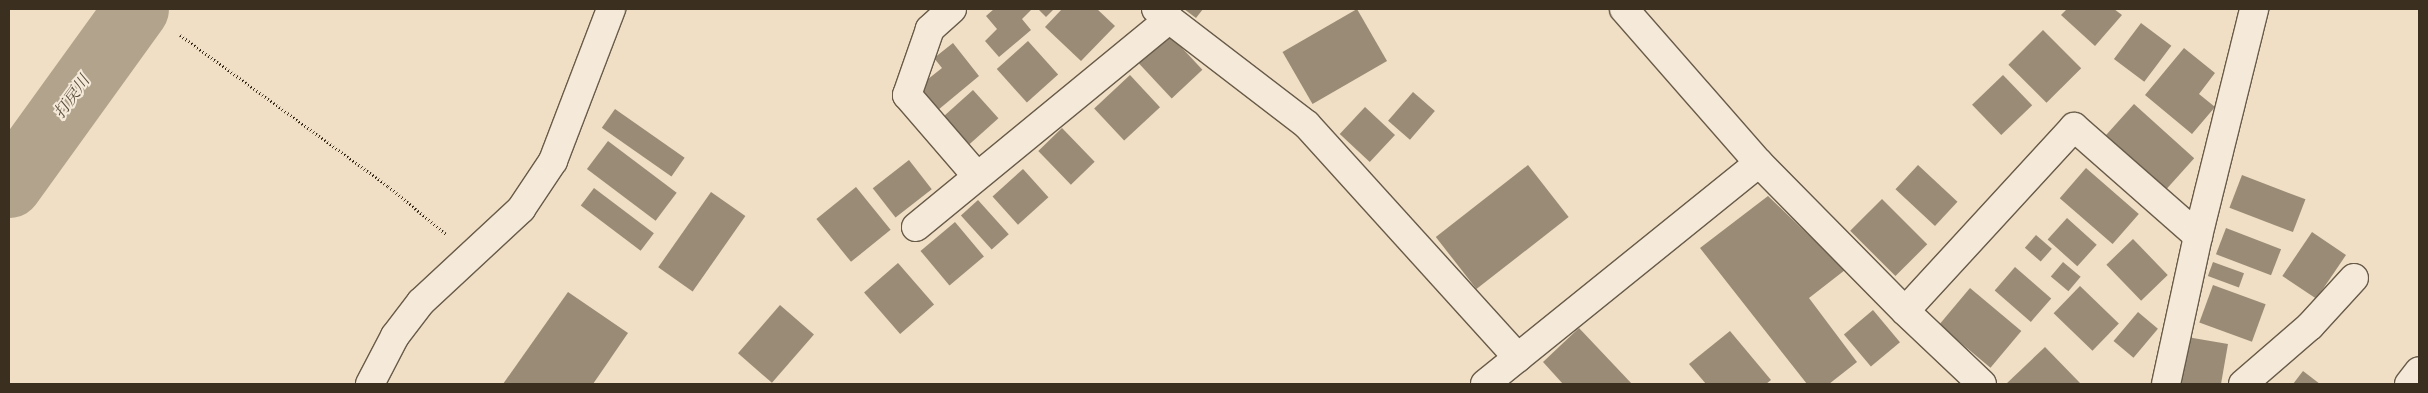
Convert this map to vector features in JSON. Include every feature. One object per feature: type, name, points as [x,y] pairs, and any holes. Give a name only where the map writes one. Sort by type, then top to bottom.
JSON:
[{"type":"street","points":[[370,384],[395,336],[421,302],[466,258],[521,209],[553,161],[611,9]]},
{"type":"street","points":[[952,9],[930,29],[907,95],[976,176]]},
{"type":"street","points":[[1624,9],[1759,162],[1905,311],[1982,384]]},
{"type":"street","points":[[2166,384],[2198,236],[2254,9]]},
{"type":"street","points":[[916,227],[1163,14],[1307,125],[1518,358]]},
{"type":"street","points":[[1905,311],[2074,127],[2198,236]]},
{"type":"street","points":[[1485,384],[1759,162]]},
{"type":"street","points":[[2243,384],[2310,326],[2354,278]]},
{"type":"street","points":[[2409,384],[2419,371]]},
{"type":"path","points":[[180,35],[388,186],[449,237],[466,258]]},
{"type":"building","points":[[994,9],[1032,9],[1022,19],[1031,30],[999,57],[985,41],[997,29],[986,16]]},
{"type":"building","points":[[1038,9],[1054,9],[1046,17]]},
{"type":"building","points":[[1062,9],[1097,9],[1115,26],[1081,61],[1045,27]]},
{"type":"building","points":[[1184,9],[1203,9],[1196,18]]},
{"type":"building","points":[[1357,9],[1387,61],[1313,104],[1283,52]]},
{"type":"building","points":[[2067,9],[2114,9],[2122,15],[2095,46],[2061,15]]},
{"type":"building","points":[[2141,23],[2171,46],[2144,82],[2114,59]]},
{"type":"building","points":[[2043,30],[2081,68],[2047,103],[2008,65]]},
{"type":"building","points":[[1169,34],[1202,70],[1172,98],[1138,63]]},
{"type":"building","points":[[1028,41],[1058,74],[1027,103],[997,69]]},
{"type":"building","points":[[953,43],[979,76],[938,110],[918,87],[942,68],[934,58]]},
{"type":"building","points":[[2184,48],[2215,73],[2199,94],[2215,107],[2192,134],[2145,95]]},
{"type":"building","points":[[1130,75],[1160,107],[1124,141],[1094,108]]},
{"type":"building","points":[[2003,75],[2032,105],[2001,135],[1972,105]]},
{"type":"building","points":[[973,90],[998,118],[969,144],[944,116]]},
{"type":"building","points":[[1413,92],[1435,111],[1410,140],[1388,121]]},
{"type":"building","points":[[2134,104],[2194,158],[2165,191],[2105,137]]},
{"type":"building","points":[[1365,107],[1395,135],[1370,162],[1340,134]]},
{"type":"building","points":[[615,109],[685,158],[671,177],[602,128]]},
{"type":"building","points":[[1062,128],[1095,162],[1071,185],[1038,151]]},
{"type":"building","points":[[608,141],[677,193],[656,221],[587,169]]},
{"type":"building","points":[[909,160],[932,189],[896,217],[873,188]]},
{"type":"building","points":[[1528,165],[1569,217],[1476,289],[1436,237]]},
{"type":"building","points":[[1918,165],[1957,202],[1935,226],[1895,189]]},
{"type":"building","points":[[2086,168],[2139,214],[2113,244],[2060,198]]},
{"type":"building","points":[[1023,169],[1048,197],[1018,225],[993,196]]},
{"type":"building","points":[[2242,175],[2305,199],[2293,232],[2229,208]]},
{"type":"building","points":[[856,187],[891,230],[851,262],[816,219]]},
{"type":"building","points":[[594,188],[654,233],[641,251],[581,206]]},
{"type":"building","points":[[711,192],[745,216],[693,291],[658,267]]},
{"type":"building","points":[[1768,196],[1845,270],[1809,298],[1857,362],[1829,384],[1807,384],[1700,248]]},
{"type":"building","points":[[1882,199],[1927,244],[1895,276],[1850,231]]},
{"type":"building","points":[[978,200],[1009,234],[992,250],[961,215]]},
{"type":"building","points":[[2067,218],[2097,245],[2077,266],[2048,240]]},
{"type":"building","points":[[955,222],[984,256],[949,285],[921,251]]},
{"type":"building","points":[[2226,228],[2281,249],[2271,275],[2216,254]]},
{"type":"building","points":[[2312,232],[2346,255],[2316,299],[2282,276]]},
{"type":"building","points":[[2036,235],[2052,249],[2041,262],[2025,248]]},
{"type":"building","points":[[2133,239],[2168,275],[2141,301],[2106,265]]},
{"type":"building","points":[[2063,262],[2081,277],[2068,291],[2051,277]]},
{"type":"building","points":[[2213,262],[2244,273],[2239,287],[2208,276]]},
{"type":"building","points":[[898,263],[934,305],[900,334],[864,293]]},
{"type":"building","points":[[2015,267],[2051,298],[2031,322],[1995,290]]},
{"type":"building","points":[[2213,285],[2266,304],[2252,342],[2199,323]]},
{"type":"building","points":[[2080,286],[2119,324],[2092,351],[2054,313]]},
{"type":"building","points":[[1970,288],[2021,331],[1990,368],[1939,325]]},
{"type":"building","points":[[568,292],[628,333],[593,384],[503,384]]},
{"type":"building","points":[[780,305],[814,335],[772,383],[738,353]]},
{"type":"building","points":[[1873,310],[1900,342],[1871,367],[1844,334]]},
{"type":"building","points":[[2138,312],[2158,329],[2133,358],[2114,341]]},
{"type":"building","points":[[1579,328],[1632,384],[1563,384],[1543,362]]},
{"type":"building","points":[[1730,331],[1771,380],[1766,384],[1706,384],[1689,364]]},
{"type":"building","points":[[2187,337],[2228,344],[2221,384],[2179,384]]},
{"type":"building","points":[[2045,347],[2081,384],[2006,384]]},
{"type":"building","points":[[2303,371],[2320,384],[2293,384]]},
{"type":"waterway","name":"打戻川","points":[[9,185],[136,9]]}]
